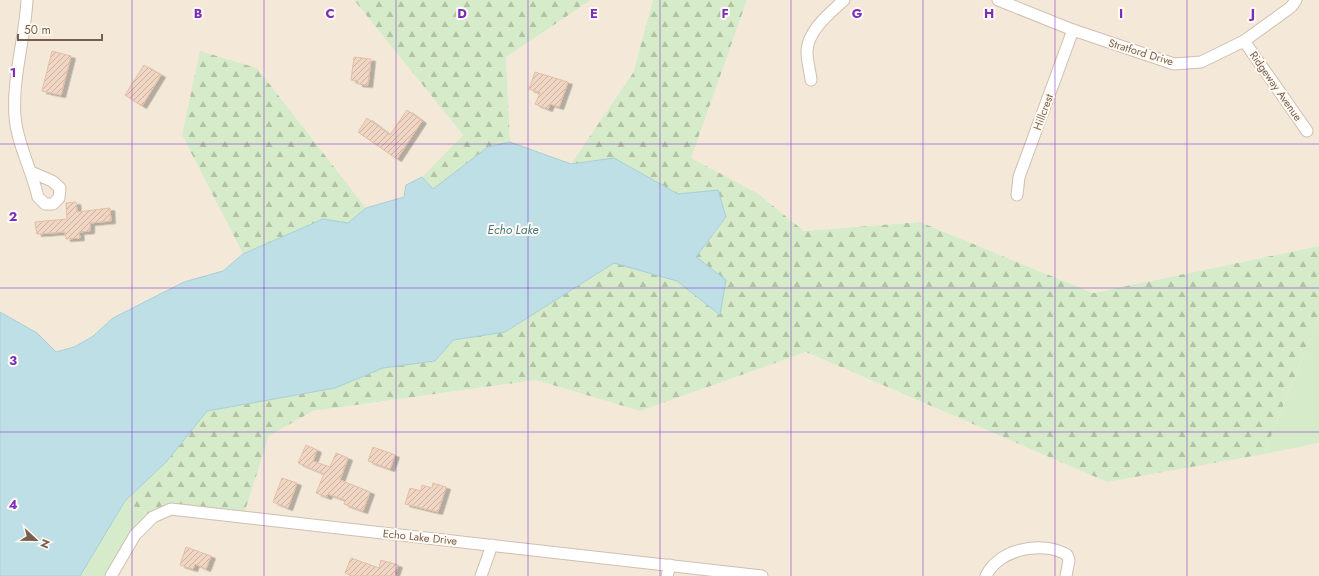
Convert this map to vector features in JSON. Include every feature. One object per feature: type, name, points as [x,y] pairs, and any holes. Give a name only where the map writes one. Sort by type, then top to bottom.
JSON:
[{"type":"street","points":[[27,0],[26,17],[16,82],[15,117],[31,172]]},
{"type":"street","points":[[811,80],[807,51],[812,35],[829,13],[844,0]]},
{"type":"street","name":"Stratford Drive","points":[[998,0],[1073,30],[1174,64],[1201,62],[1244,41],[1291,7],[1296,0]]},
{"type":"street","name":"Hillcrest","points":[[1018,195],[1019,177],[1073,30]]},
{"type":"street","name":"Ridgeway Avenue","points":[[1244,41],[1307,131]]},
{"type":"street","name":"Echo Lake Drive","points":[[111,576],[135,535],[153,516],[171,509],[492,545],[669,571],[762,576]]},
{"type":"street","points":[[481,576],[492,545]]},
{"type":"street","points":[[986,576],[989,569],[1005,555],[1015,550],[1048,548],[1067,555],[1069,560],[1066,576]]},
{"type":"shaded area","points":[[0,0],[354,0],[463,135],[422,177],[406,185],[404,197],[366,208],[257,68],[182,135],[243,254],[223,271],[184,282],[113,318],[92,337],[74,347],[56,352],[37,333],[0,312]]},
{"type":"shaded area","points":[[591,0],[653,0],[633,73],[571,164],[510,142],[506,57]]},
{"type":"shaded area","points":[[747,0],[1319,0],[1319,246],[1093,293],[920,222],[804,231],[757,193],[690,158]]},
{"type":"shaded area","points":[[806,352],[1107,482],[1319,443],[1319,576],[111,576],[135,535],[171,509],[243,517],[269,436],[313,411],[536,380],[640,411]]},
{"type":"green space","points":[[354,0],[591,0],[506,57],[510,142],[488,147],[433,189],[422,177],[463,135]]},
{"type":"green space","points":[[653,0],[747,0],[691,158],[757,193],[804,231],[920,222],[1093,293],[1319,246],[1319,316],[1264,454],[1107,482],[806,352],[640,411],[536,380],[313,411],[269,436],[243,517],[171,509],[153,517],[125,501],[167,461],[207,411],[335,388],[383,368],[435,361],[453,340],[505,332],[614,263],[677,281],[720,315],[726,280],[696,257],[726,218],[718,191],[678,194],[614,158],[571,164],[633,73]]},
{"type":"green space","points":[[200,51],[257,68],[366,208],[348,223],[323,219],[243,254],[182,135]]},
{"type":"green space","points":[[1319,316],[1319,443],[1264,454]]},
{"type":"green space","points":[[125,501],[153,517],[111,576],[80,576]]},
{"type":"water","name":"Echo Lake","points":[[510,142],[571,164],[614,158],[678,194],[718,190],[726,217],[696,257],[726,280],[720,315],[677,281],[614,263],[505,332],[453,340],[435,361],[383,368],[335,388],[207,411],[167,461],[125,501],[80,576],[0,576],[0,312],[37,333],[56,352],[74,347],[92,337],[113,318],[184,282],[223,271],[243,254],[323,219],[348,223],[366,208],[404,197],[406,185],[422,177],[433,189],[488,147]]},
{"type":"building","points":[[52,51],[71,56],[61,95],[42,91]]},
{"type":"building","points":[[354,57],[371,59],[368,85],[358,84],[358,81],[351,80]]},
{"type":"building","points":[[144,65],[161,75],[142,106],[125,95]]},
{"type":"building","points":[[535,72],[568,82],[559,107],[550,104],[548,109],[535,104],[540,93],[529,89]]},
{"type":"building","points":[[407,110],[422,121],[397,159],[358,132],[367,118],[390,135]]},
{"type":"building","points":[[76,202],[77,212],[110,208],[111,221],[90,223],[90,231],[79,232],[80,238],[66,239],[65,232],[37,234],[35,222],[67,219],[66,203]]},
{"type":"building","points":[[306,445],[317,450],[313,461],[330,467],[336,453],[348,458],[340,480],[370,492],[363,511],[344,504],[345,500],[328,494],[327,497],[316,493],[324,474],[298,463]]},
{"type":"building","points":[[373,447],[395,455],[390,469],[368,461]]},
{"type":"building","points":[[282,478],[297,483],[288,508],[273,502]]},
{"type":"building","points":[[433,483],[446,487],[438,512],[405,504],[410,488],[421,491],[422,485],[432,488]]},
{"type":"building","points":[[186,547],[211,556],[206,569],[195,564],[193,569],[180,565]]},
{"type":"building","points":[[351,558],[379,568],[381,560],[398,565],[395,574],[397,576],[352,576],[345,573]]}]
